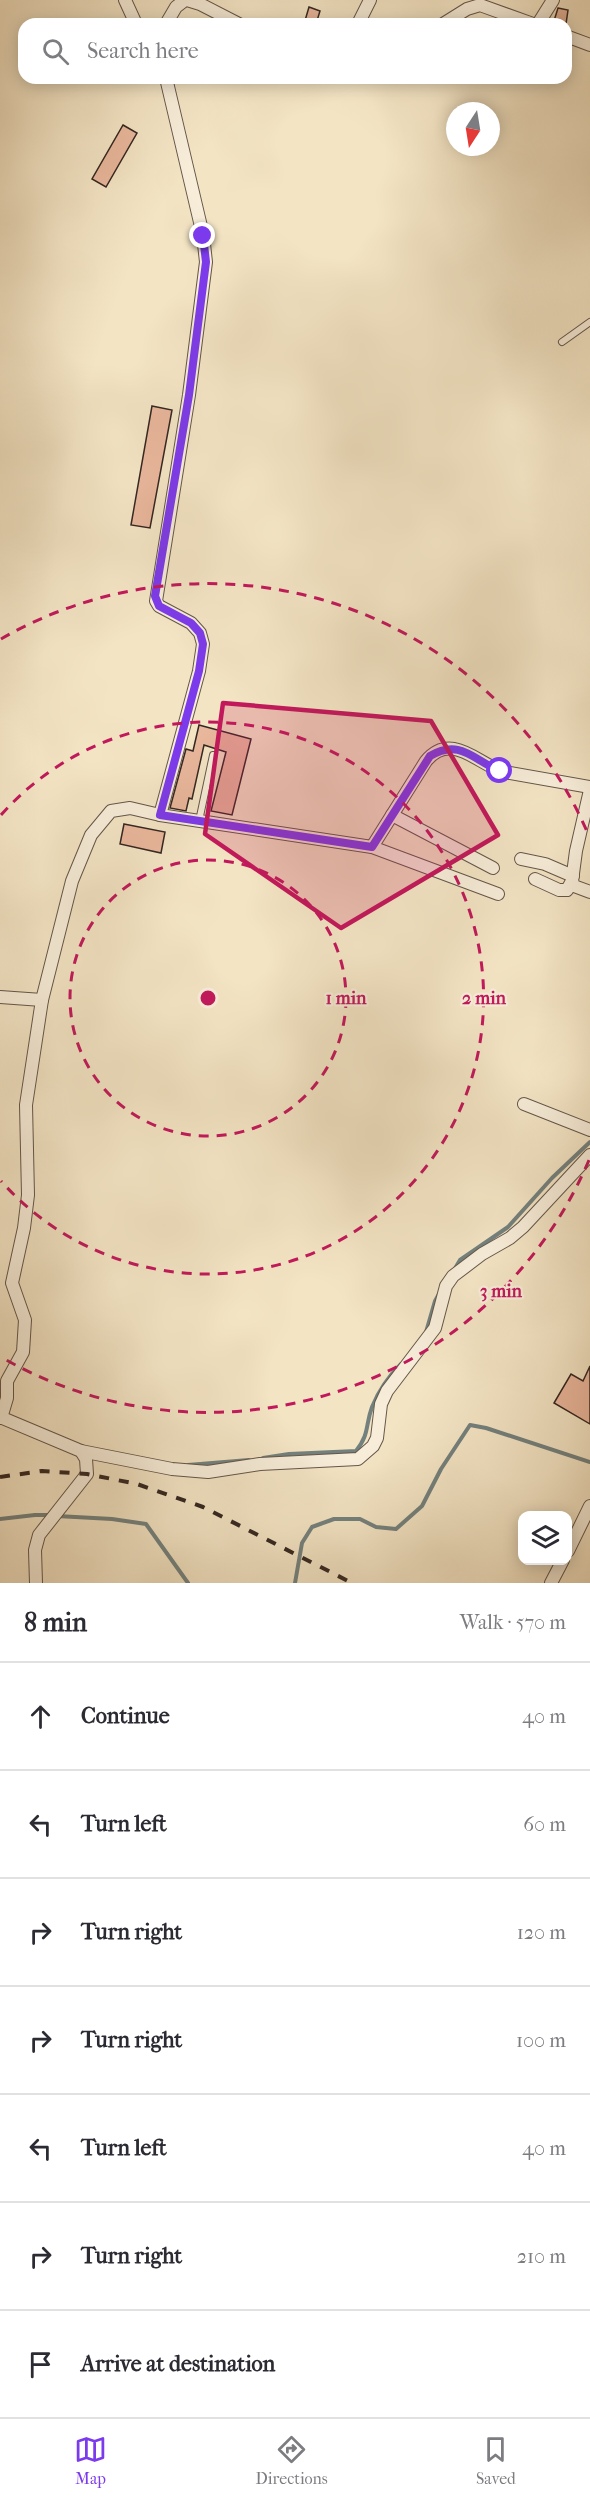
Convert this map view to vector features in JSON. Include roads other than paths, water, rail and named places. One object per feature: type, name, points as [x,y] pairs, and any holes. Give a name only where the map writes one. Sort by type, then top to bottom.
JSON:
[{"type":"street","points":[[125,0],[133,18]]},
{"type":"street","points":[[169,18],[176,6],[186,0],[200,4],[227,18]]},
{"type":"street","points":[[360,18],[370,0]]},
{"type":"street","points":[[542,18],[553,0]]},
{"type":"street","points":[[453,18],[467,9],[480,5],[516,18]]},
{"type":"street","points":[[572,38],[590,45]]},
{"type":"street","points":[[160,815],[199,671],[203,644],[200,633],[191,623],[159,606],[155,596],[189,395],[206,262],[203,236],[167,84]]},
{"type":"street","points":[[372,847],[426,761],[435,753],[445,750],[467,752],[494,769],[504,772],[590,788],[576,850],[573,879],[574,886],[590,892]]},
{"type":"street","points":[[498,894],[372,847],[160,815],[130,808],[111,811],[96,826],[72,881],[42,1000],[26,1106],[28,1195],[24,1228],[12,1283],[25,1320],[23,1352],[7,1381],[7,1398],[0,1417],[81,1451],[162,1467],[208,1472],[270,1463],[358,1460],[373,1446],[377,1438],[384,1396],[435,1328],[446,1287],[453,1276],[523,1227],[590,1155]]},
{"type":"street","points":[[392,815],[494,868]]},
{"type":"street","points":[[521,859],[545,864],[573,879]]},
{"type":"street","points":[[535,879],[560,890],[567,890],[573,879]]},
{"type":"street","points":[[0,997],[42,1000]]},
{"type":"street","points":[[524,1104],[590,1130]]},
{"type":"street","points":[[36,1583],[35,1550],[39,1535],[87,1474],[86,1459],[81,1451]]},
{"type":"street","points":[[572,1541],[590,1506]]},
{"type":"street","points":[[551,1583],[560,1565]]},
{"type":"lane","points":[[562,342],[590,322]]},
{"type":"lane","points":[[199,821],[213,755]]},
{"type":"waterway","points":[[454,1270],[460,1260],[508,1227],[552,1178],[590,1142]]},
{"type":"waterway","points":[[426,1332],[439,1294]]},
{"type":"waterway","points":[[263,1458],[289,1454],[356,1451],[365,1434],[372,1407],[378,1395],[401,1364]]},
{"type":"waterway","points":[[295,1583],[302,1543],[312,1527],[334,1519],[360,1519],[376,1527],[396,1529],[422,1506],[441,1469],[470,1425],[486,1428],[590,1462]]},
{"type":"waterway","points":[[188,1465],[249,1460]]},
{"type":"waterway","points":[[0,1519],[49,1515]]},
{"type":"waterway","points":[[57,1516],[112,1519],[146,1524],[188,1583]]},
{"type":"railway","points":[[0,1477],[42,1471],[87,1474],[137,1484],[203,1507],[352,1583]]}]
